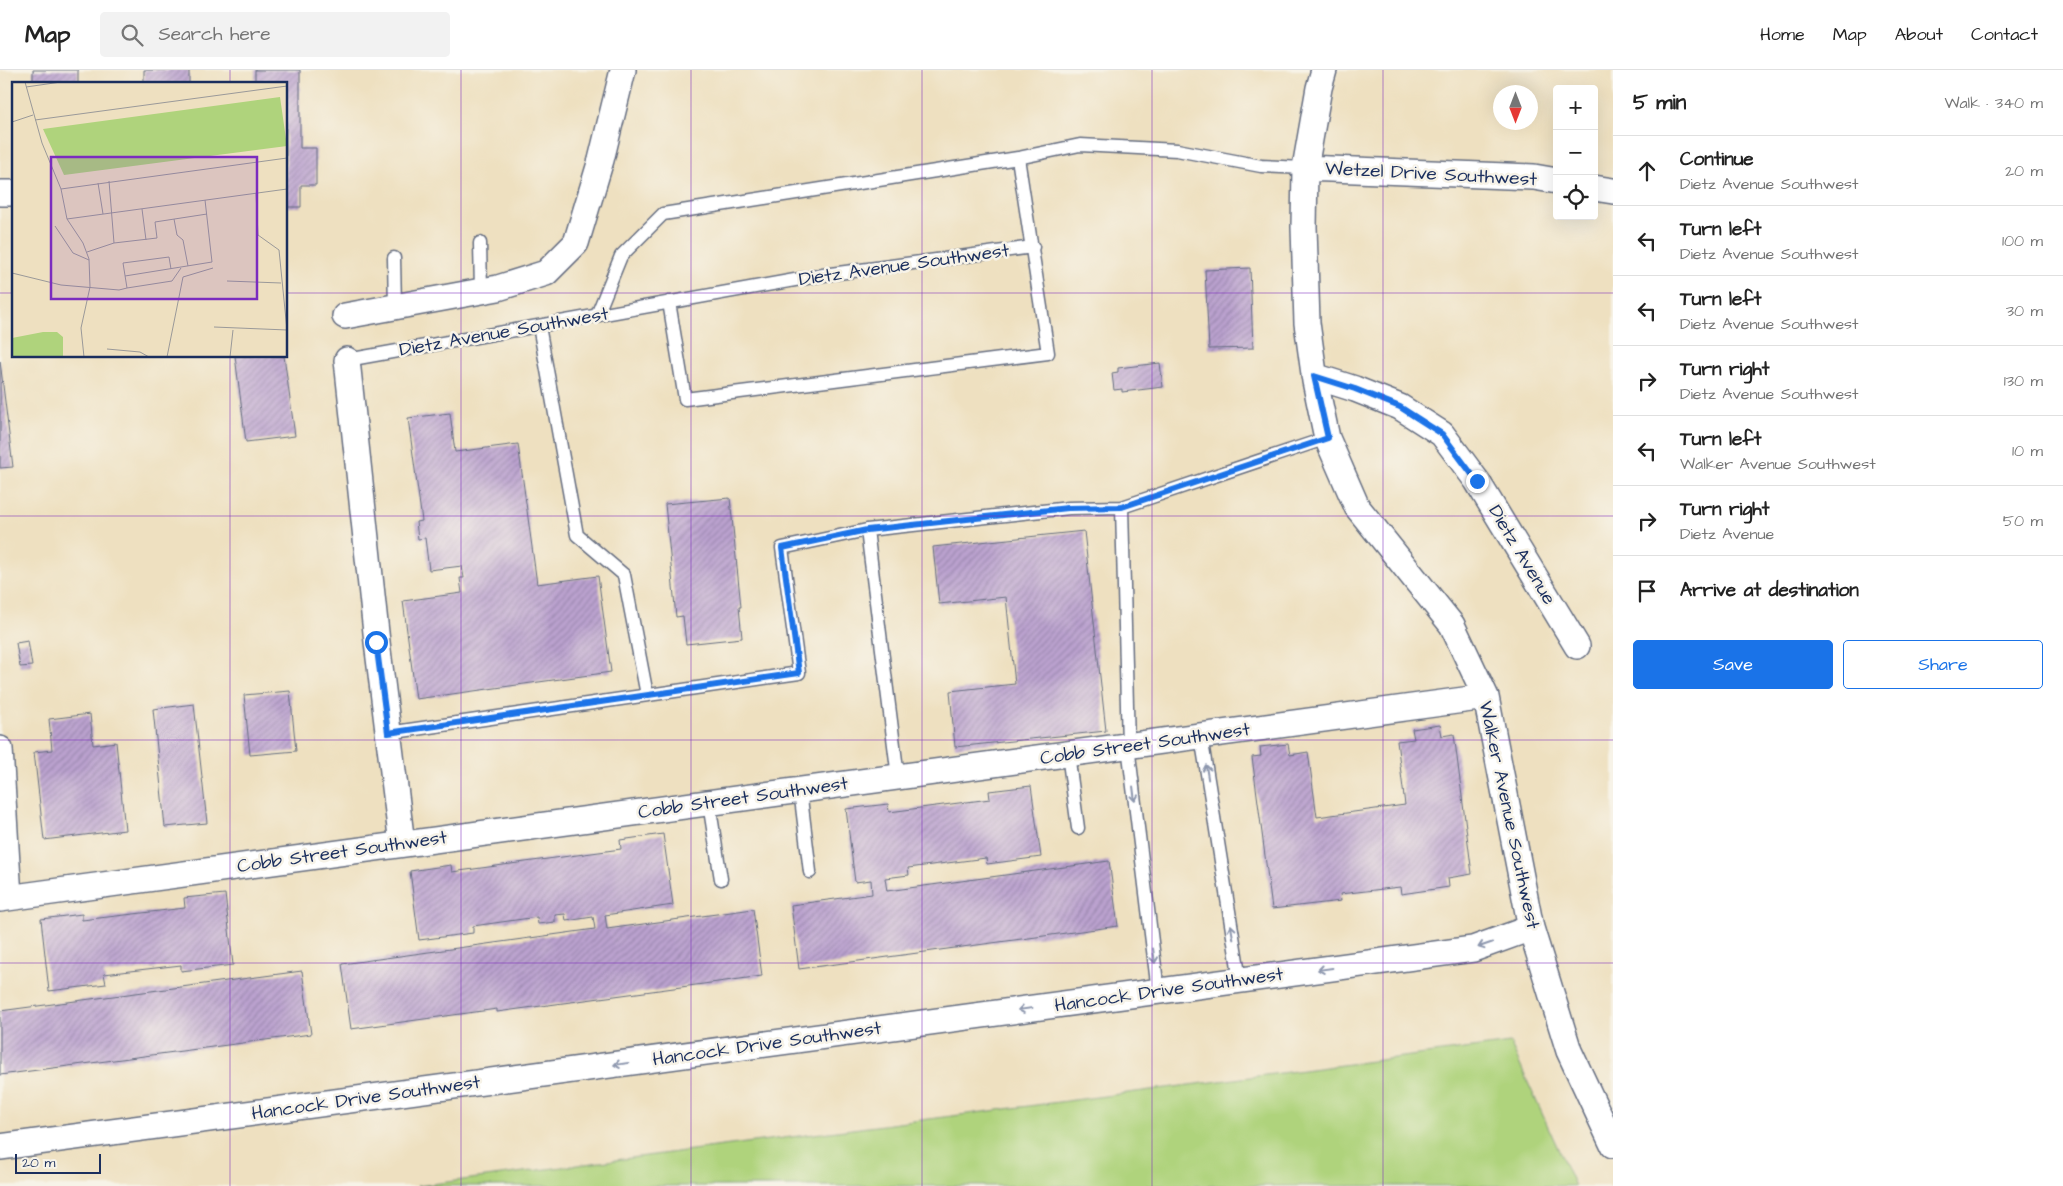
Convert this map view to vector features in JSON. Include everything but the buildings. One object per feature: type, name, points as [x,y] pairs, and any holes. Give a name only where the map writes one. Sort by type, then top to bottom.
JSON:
[{"type":"street","points":[[345,316],[498,288],[546,273],[576,243],[601,160],[623,70]]},
{"type":"street","name":"Walker Avenue Southwest","points":[[1324,70],[1305,168],[1304,227],[1307,323],[1314,376],[1328,438],[1357,507],[1452,625],[1486,697],[1531,928],[1569,1051],[1613,1145]]},
{"type":"street","name":"Wetzel Drive Southwest","points":[[1305,168],[1534,177],[1553,180]]},
{"type":"street","points":[[1598,189],[1613,191]]},
{"type":"street","name":"Dietz Avenue Southwest","points":[[347,360],[402,844]]},
{"type":"street","name":"Dietz Avenue","points":[[1314,376],[1355,389],[1400,407],[1442,434],[1477,481],[1577,646]]},
{"type":"street","name":"Cobb Street Southwest","points":[[5,898],[1486,697]]},
{"type":"street","points":[[0,749],[5,898]]},
{"type":"street","name":"Hancock Drive Southwest","points":[[0,1147],[1473,949],[1531,928]]},
{"type":"lane","points":[[597,315],[621,256],[664,214],[1018,158],[1080,145],[1177,150],[1261,166],[1305,168]]},
{"type":"lane","points":[[669,302],[685,399],[1048,353],[1018,158]]},
{"type":"lane","points":[[480,243],[481,290]]},
{"type":"lane","name":"Dietz Avenue Southwest","points":[[347,360],[823,275],[1033,248]]},
{"type":"lane","points":[[394,258],[395,307]]},
{"type":"lane","points":[[539,326],[577,535],[624,575],[647,695]]},
{"type":"lane","points":[[388,733],[799,673],[782,548],[867,530],[1068,508],[1122,507],[1328,438]]},
{"type":"lane","points":[[1122,507],[1128,746],[1158,991]]},
{"type":"lane","points":[[867,530],[898,777]]},
{"type":"lane","points":[[1201,736],[1240,980]]},
{"type":"lane","points":[[1068,754],[1078,828]]},
{"type":"lane","points":[[800,790],[810,872]]},
{"type":"lane","points":[[709,803],[720,879]]},
{"type":"green space","points":[[1510,1043],[1575,1186],[417,1186]]},
{"type":"route","points":[[376,642],[388,733],[799,673],[782,548],[867,530],[1068,508],[1122,507],[1328,438],[1314,376],[1355,389],[1400,407],[1442,434],[1477,481]]}]
